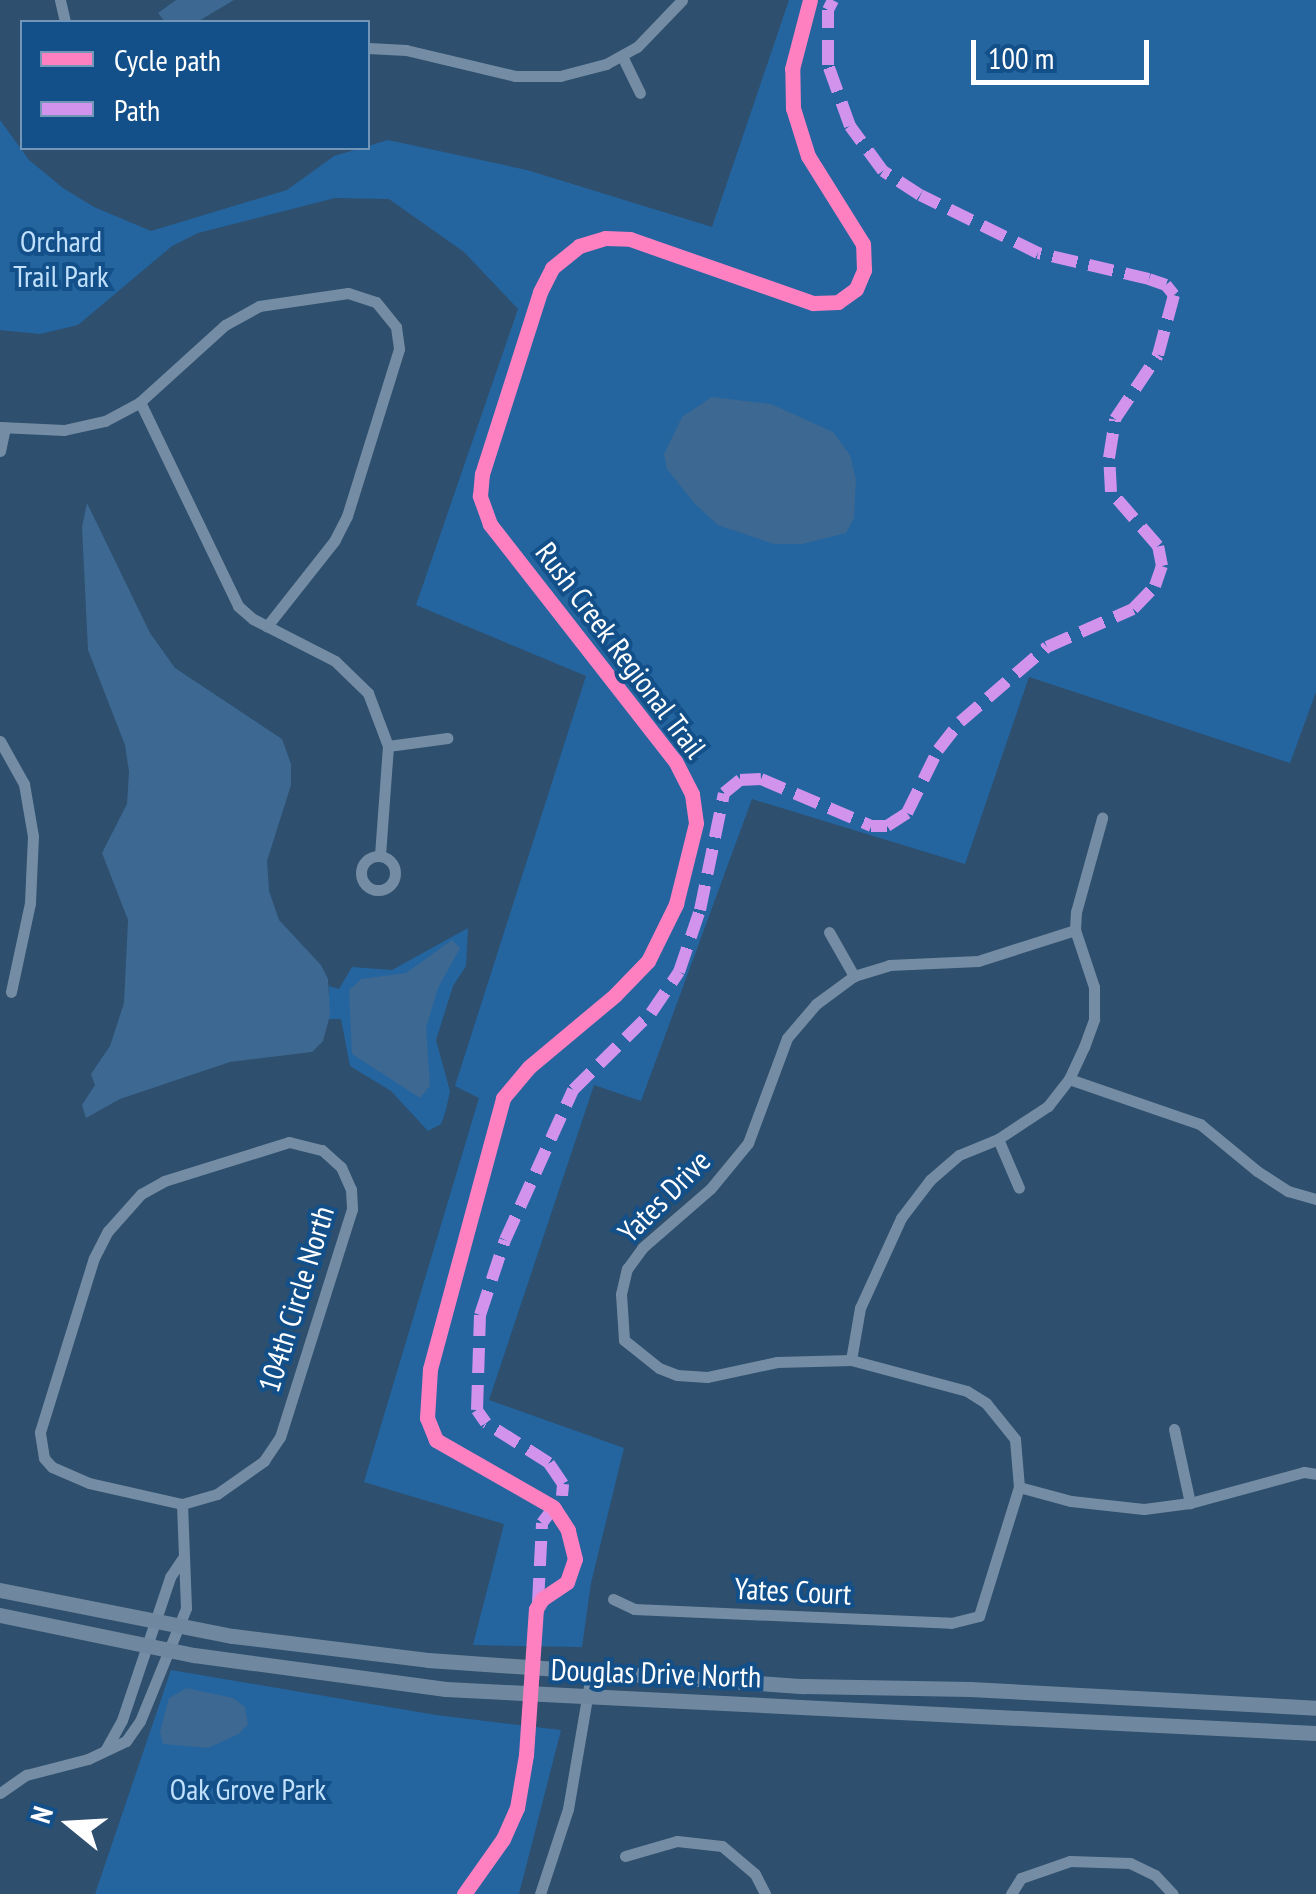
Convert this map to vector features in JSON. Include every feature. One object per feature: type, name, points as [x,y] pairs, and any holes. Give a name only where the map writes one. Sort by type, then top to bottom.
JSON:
[{"type":"main road","name":"Douglas Drive North","points":[[0,1590],[154,1622],[428,1660],[591,1674],[1316,1708]]},
{"type":"main road","name":"Douglas Drive North","points":[[0,1616],[168,1650],[400,1685],[1316,1733]]},
{"type":"street","points":[[370,48],[406,50],[530,78],[572,74],[622,56],[660,26],[682,0]]},
{"type":"street","points":[[622,56],[640,92]]},
{"type":"street","points":[[0,451],[2,428],[46,431],[85,426],[140,402],[225,325],[270,302],[358,293],[391,317],[399,338],[397,361],[347,516],[335,540],[266,626]]},
{"type":"street","points":[[140,402],[232,596],[245,614],[348,670],[375,707],[388,746],[380,856]]},
{"type":"street","points":[[388,746],[447,738]]},
{"type":"street","points":[[0,742],[24,784],[33,846],[30,903],[12,992]]},
{"type":"street","points":[[851,1360],[860,1308],[901,1218],[930,1180],[959,1155],[998,1140],[1048,1106],[1068,1079],[1094,1018],[1094,986],[1076,930],[1079,893],[1102,818]]},
{"type":"street","name":"Yates Drive","points":[[972,1620],[986,1602],[1019,1488],[1015,1440],[986,1403],[968,1391],[851,1360],[777,1362],[693,1377],[659,1368],[624,1340],[621,1294],[634,1258],[728,1170],[760,1117],[787,1038],[816,1004],[854,976],[889,965],[978,961],[1076,930]]},
{"type":"street","points":[[830,932],[854,976]]},
{"type":"street","points":[[1068,1079],[1200,1124],[1257,1171],[1288,1190],[1316,1200]]},
{"type":"street","points":[[998,1140],[1019,1188]]},
{"type":"street","name":"104th Circle North","points":[[289,1142],[313,1147],[341,1166],[352,1188],[352,1209],[280,1437],[264,1462],[240,1480],[217,1494],[182,1504],[89,1483],[52,1467],[44,1458],[43,1420],[94,1258],[124,1211],[164,1181],[266,1146],[289,1142]]},
{"type":"street","points":[[1174,1429],[1190,1503]]},
{"type":"street","points":[[1019,1488],[1071,1501],[1144,1509],[1190,1503],[1263,1482],[1316,1474]]},
{"type":"street","points":[[0,1793],[26,1775],[105,1752],[126,1741],[140,1721],[186,1608],[182,1504]]},
{"type":"street","points":[[105,1752],[122,1720],[154,1622],[182,1558]]},
{"type":"street","name":"Yates Court","points":[[613,1599],[634,1609],[972,1620]]},
{"type":"street","points":[[540,1894],[568,1809],[591,1674]]},
{"type":"street","points":[[625,1856],[676,1841],[722,1846],[755,1874],[765,1894]]},
{"type":"street","points":[[1011,1894],[1022,1878],[1070,1860],[1130,1864],[1155,1875],[1173,1894]]},
{"type":"green space","name":"Orchard Trail Park","points":[[789,0],[1316,0],[1316,692],[1290,763],[1029,677],[965,864],[752,799],[641,1101],[594,1085],[489,1400],[624,1448],[591,1583],[582,1647],[473,1645],[504,1524],[364,1482],[479,1098],[455,1086],[586,676],[416,605],[518,309],[464,252],[389,199],[335,198],[198,233],[172,246],[78,325],[40,334],[0,330],[0,120],[29,160],[63,188],[94,207],[151,231],[287,190],[334,156],[370,150],[370,145],[388,140],[527,170],[712,227]]},
{"type":"green space","points":[[468,928],[466,966],[453,986],[436,1040],[450,1091],[441,1124],[428,1131],[391,1091],[350,1066],[341,1019],[329,1019],[329,986],[339,989],[352,967],[392,970]]},
{"type":"green space","name":"Oak Grove Park","points":[[171,1670],[436,1715],[561,1730],[519,1894],[95,1894]]},
{"type":"shaded area","points":[[176,0],[234,0],[200,20],[163,20],[158,13]]},
{"type":"shaded area","points":[[712,397],[771,404],[833,432],[850,455],[856,480],[854,518],[846,533],[802,544],[774,544],[718,525],[694,503],[667,469],[664,454],[682,417]]},
{"type":"shaded area","points":[[87,503],[150,633],[175,668],[282,739],[291,764],[291,785],[267,861],[269,891],[279,920],[321,965],[328,979],[330,1015],[323,1041],[312,1052],[230,1062],[120,1099],[86,1118],[82,1105],[95,1085],[91,1074],[110,1046],[124,1003],[128,920],[102,853],[127,804],[129,772],[125,745],[88,650],[82,527]]},
{"type":"shaded area","points":[[452,940],[460,948],[438,988],[426,1028],[430,1086],[420,1098],[352,1054],[349,990],[361,979],[406,973]]},
{"type":"shaded area","points":[[186,1688],[233,1698],[245,1707],[248,1724],[239,1734],[208,1748],[163,1744],[160,1732],[169,1698]]},
{"type":"marked path","points":[[538,1603],[542,1523],[562,1496],[563,1484],[549,1463],[486,1423],[477,1410],[480,1315],[505,1240],[573,1090],[651,1013],[679,972],[700,910],[724,793],[740,780],[761,779],[871,826],[887,826],[907,813],[938,750],[960,722],[1047,647],[1133,609],[1155,586],[1162,566],[1158,546],[1111,492],[1109,458],[1115,419],[1158,355],[1174,295],[1166,285],[1149,279],[1038,253],[920,195],[883,171],[850,126],[828,65],[828,10],[833,0]]},
{"type":"cycle path","name":"Rush Creek Regional Trail","points":[[464,1894],[503,1839],[517,1808],[526,1755],[536,1609],[542,1599],[567,1582],[575,1559],[568,1530],[553,1507],[436,1440],[427,1418],[430,1369],[503,1098],[529,1067],[615,995],[648,961],[676,904],[696,823],[692,794],[675,761],[490,524],[480,496],[482,474],[540,292],[552,268],[579,246],[605,238],[630,239],[813,303],[838,302],[856,289],[864,270],[863,244],[808,156],[793,108],[792,69],[810,0]]}]
